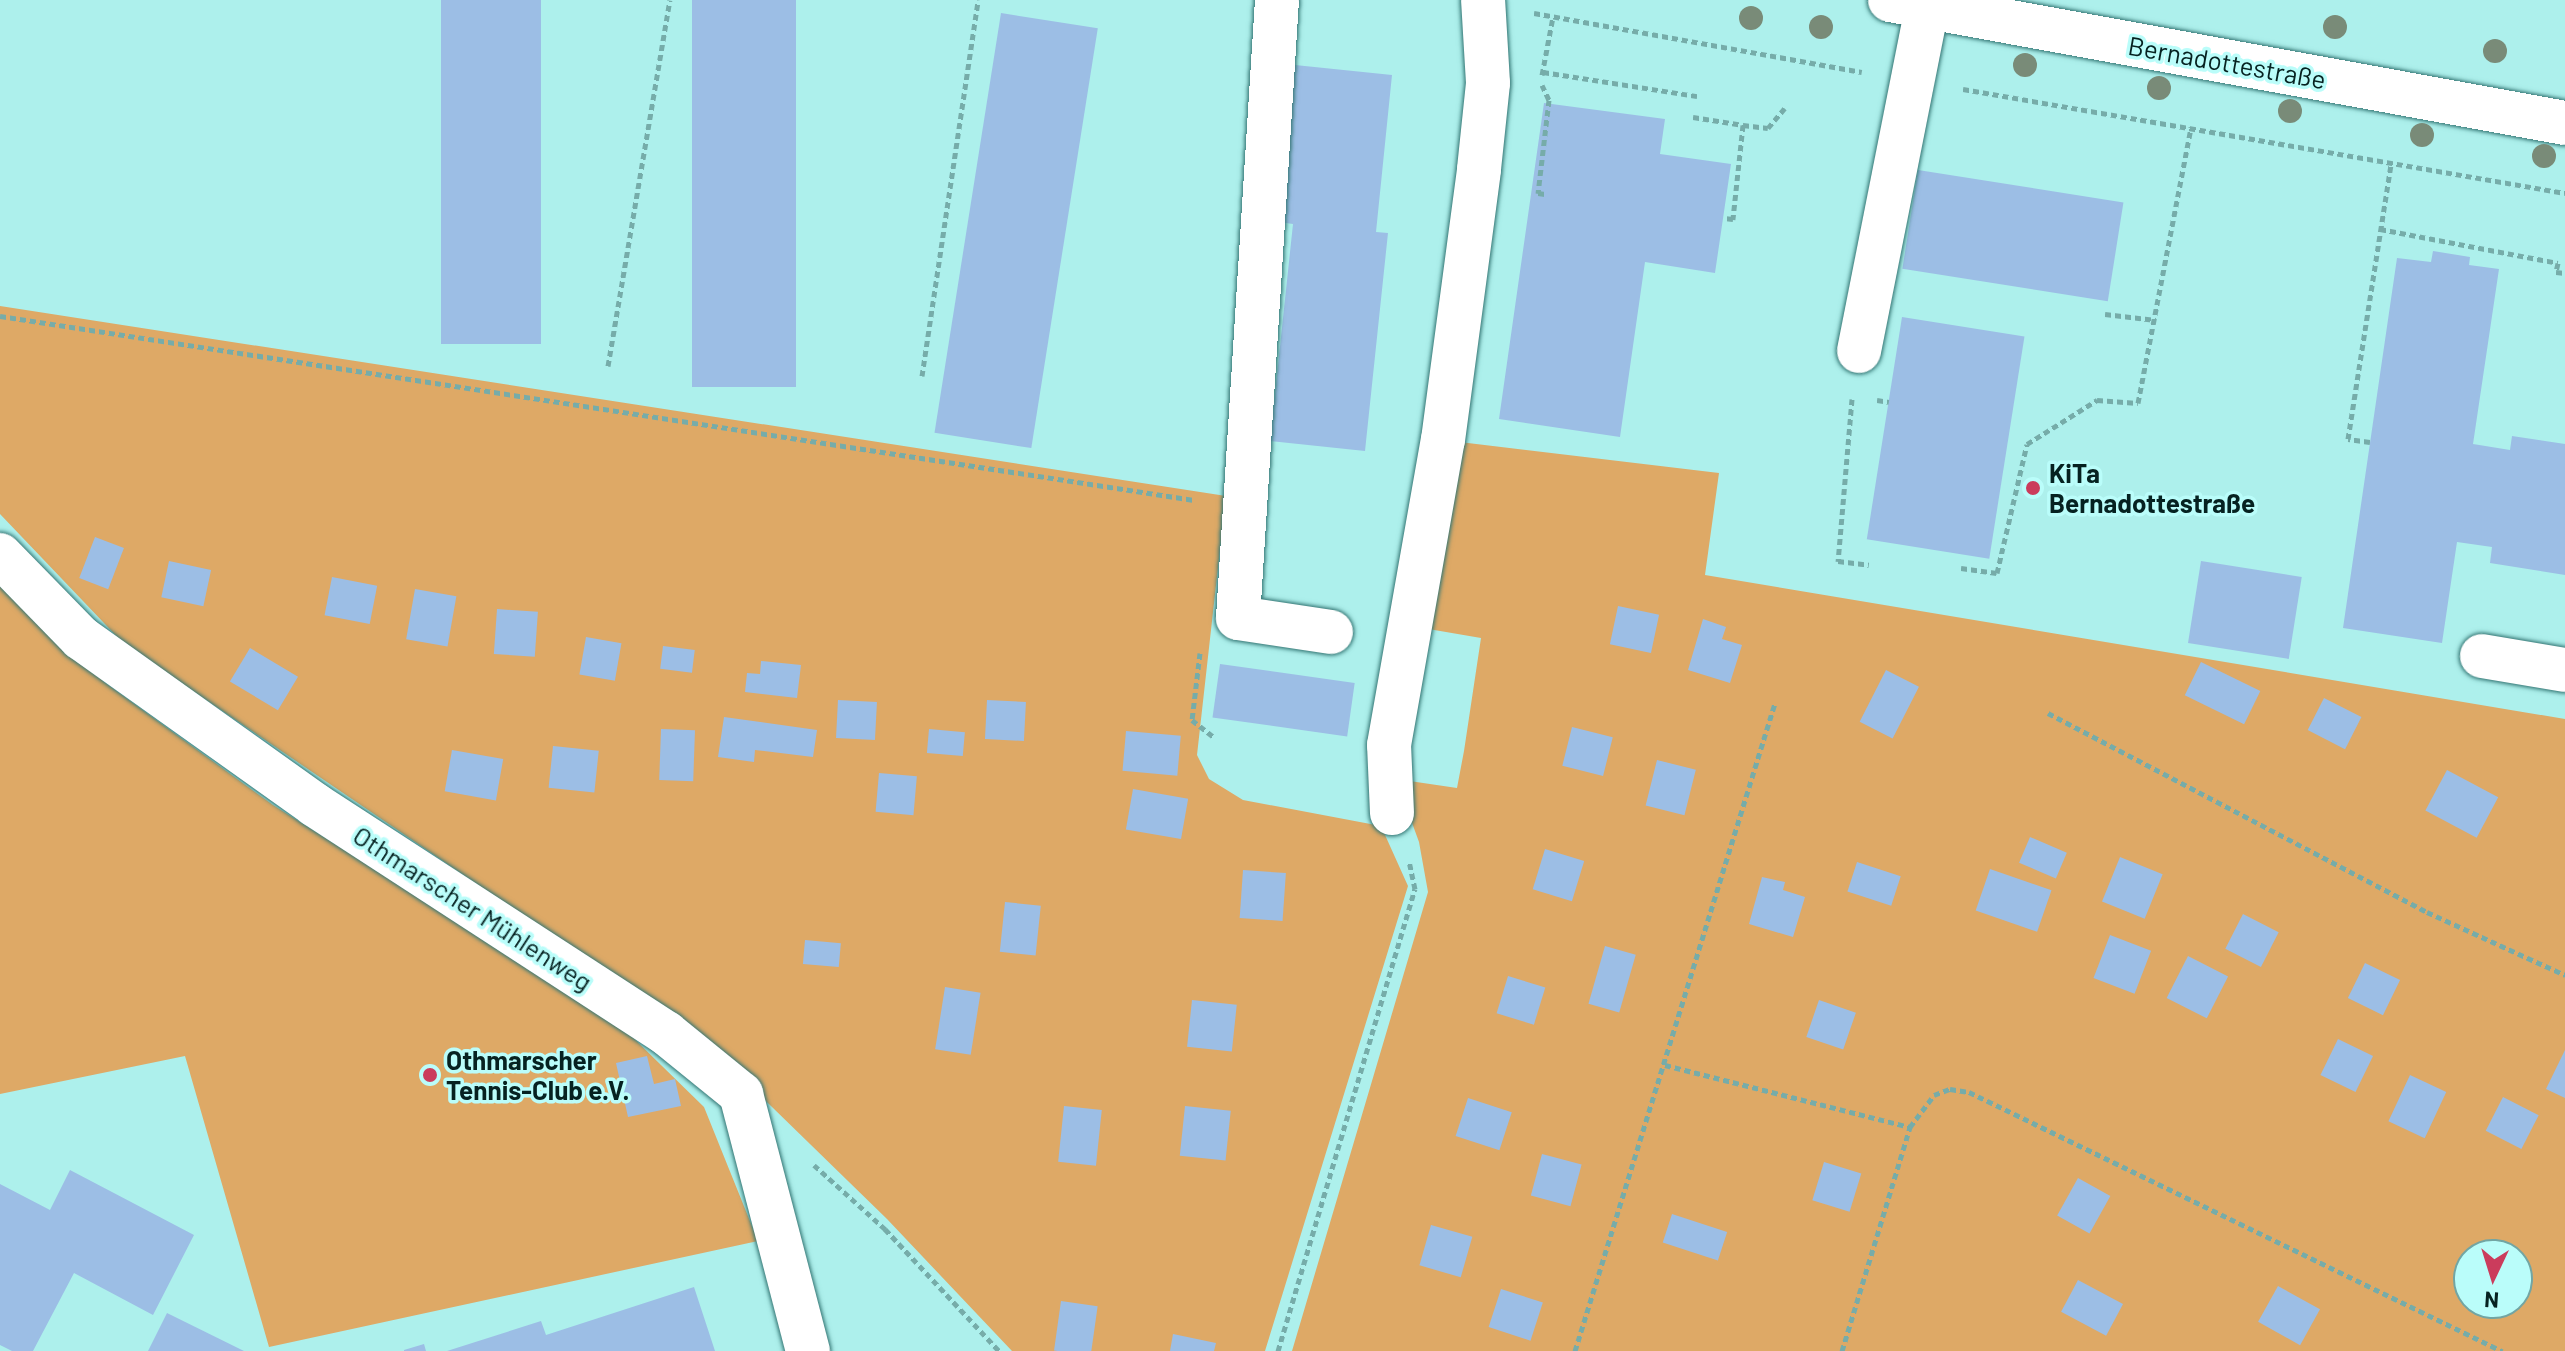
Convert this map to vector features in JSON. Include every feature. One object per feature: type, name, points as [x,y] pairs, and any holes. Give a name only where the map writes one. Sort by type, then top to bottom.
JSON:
[{"type":"street","points":[[1277,0],[1238,618],[1331,632]]},
{"type":"street","points":[[1392,813],[1389,745],[1443,440],[1479,169],[1488,83],[1483,1]]},
{"type":"street","points":[[1859,351],[1909,80],[1909,3]]},
{"type":"street","name":"Bernadottestraße","points":[[1909,3],[2052,14],[2565,123]]},
{"type":"street","name":"Othmarscher Mühlenweg","points":[[0,555],[81,638],[315,805],[666,1033],[741,1094],[808,1351]]},
{"type":"street","points":[[2482,656],[2565,670]]},
{"type":"path","points":[[608,366],[670,0]]},
{"type":"path","points":[[922,376],[978,0]]},
{"type":"path","points":[[1483,1],[1553,17],[2565,193]]},
{"type":"path","points":[[1527,192],[1541,194],[1549,100],[1541,84],[1553,17]]},
{"type":"path","points":[[1543,72],[1697,96]]},
{"type":"path","points":[[1693,117],[1768,128],[1785,108]]},
{"type":"path","points":[[1724,218],[1733,219],[1743,125]]},
{"type":"path","points":[[1961,568],[1997,573],[2027,444],[2097,400],[2138,403],[2191,127]]},
{"type":"path","points":[[2370,442],[2348,439],[2391,163]]},
{"type":"path","points":[[2380,229],[2558,263],[2556,272],[2565,273]]},
{"type":"path","points":[[2105,314],[2156,320]]},
{"type":"path","points":[[0,316],[1201,501]]},
{"type":"path","points":[[1859,351],[1838,561],[1869,565]]},
{"type":"path","points":[[1201,642],[1192,720],[1214,737]]},
{"type":"path","points":[[1575,1351],[1775,703]]},
{"type":"path","points":[[2048,713],[2427,912],[2565,975]]},
{"type":"path","points":[[1278,1351],[1415,889],[1392,813]]},
{"type":"path","points":[[1665,1065],[1910,1127]]},
{"type":"path","points":[[1842,1351],[1910,1127],[1934,1095],[1969,1092],[2499,1350]]},
{"type":"path","points":[[808,1160],[885,1229],[999,1351]]},
{"type":"shaded area","points":[[0,306],[1226,496],[1197,755],[1209,779],[1243,800],[1381,826],[1408,886],[1265,1351],[1012,1351],[887,1219],[696,1033],[124,644],[0,514]]},
{"type":"shaded area","points":[[1443,440],[1719,473],[1705,575],[2565,719],[2565,1351],[1292,1351],[1428,892],[1419,842],[1396,779],[1457,788],[1481,638],[1411,626]]},
{"type":"shaded area","name":"Othmarscher Tennis-Club e.V.","points":[[0,578],[104,682],[273,805],[618,1023],[704,1107],[758,1241],[269,1347],[185,1056],[0,1094]]},
{"type":"building","points":[[441,0],[541,0],[541,344],[441,344]]},
{"type":"building","points":[[692,0],[796,0],[796,387],[692,387]]},
{"type":"building","points":[[1001,13],[1098,28],[1031,448],[935,433]]},
{"type":"building","points":[[1295,65],[1392,75],[1376,232],[1388,233],[1365,451],[1270,441],[1293,224],[1279,222]]},
{"type":"building","points":[[1544,103],[1665,119],[1660,154],[1731,164],[1715,273],[1645,262],[1620,437],[1499,419]]},
{"type":"building","points":[[1918,170],[2123,203],[2108,301],[1902,269]]},
{"type":"building","points":[[2433,251],[2470,257],[2469,265],[2499,269],[2473,444],[2510,450],[2512,436],[2565,444],[2565,575],[2490,563],[2492,547],[2457,542],[2442,643],[2343,628],[2397,258],[2431,262]]},
{"type":"building","points":[[1902,317],[2024,336],[1989,559],[1867,539]]},
{"type":"building","points":[[95,537],[124,548],[108,589],[79,578]]},
{"type":"building","points":[[169,561],[211,570],[203,606],[161,597]]},
{"type":"building","points":[[2201,561],[2302,577],[2289,659],[2188,643]]},
{"type":"building","points":[[332,577],[377,586],[370,624],[325,615]]},
{"type":"building","points":[[415,589],[456,596],[448,647],[406,639]]},
{"type":"building","points":[[1618,606],[1659,615],[1651,653],[1610,644]]},
{"type":"building","points":[[497,609],[538,612],[535,657],[494,654]]},
{"type":"building","points":[[1703,619],[1726,627],[1722,639],[1742,645],[1730,683],[1688,670]]},
{"type":"building","points":[[586,637],[621,643],[615,681],[579,674]]},
{"type":"building","points":[[663,646],[695,650],[692,673],[660,669]]},
{"type":"building","points":[[250,648],[298,677],[278,710],[230,681]]},
{"type":"building","points":[[761,661],[801,665],[797,698],[745,692],[747,673],[760,674]]},
{"type":"building","points":[[2201,662],[2260,691],[2244,724],[2185,695]]},
{"type":"building","points":[[1220,664],[1355,683],[1347,736],[1212,717]]},
{"type":"building","points":[[1886,670],[1919,687],[1893,738],[1860,722]]},
{"type":"building","points":[[2324,698],[2361,717],[2345,749],[2308,730]]},
{"type":"building","points":[[838,700],[877,702],[875,740],[836,738]]},
{"type":"building","points":[[987,700],[1026,702],[1024,741],[985,739]]},
{"type":"building","points":[[724,717],[817,730],[813,757],[755,750],[754,762],[718,757]]},
{"type":"building","points":[[1572,727],[1613,737],[1603,776],[1562,766]]},
{"type":"building","points":[[661,729],[695,730],[693,781],[659,780]]},
{"type":"building","points":[[929,729],[965,732],[963,756],[927,753]]},
{"type":"building","points":[[1126,731],[1181,736],[1177,776],[1123,771]]},
{"type":"building","points":[[553,746],[599,751],[594,793],[549,788]]},
{"type":"building","points":[[452,750],[503,759],[496,800],[445,791]]},
{"type":"building","points":[[1657,760],[1696,770],[1684,815],[1646,806]]},
{"type":"building","points":[[2447,770],[2498,797],[2477,838],[2425,811]]},
{"type":"building","points":[[879,773],[917,776],[913,815],[876,812]]},
{"type":"building","points":[[1133,789],[1188,799],[1181,839],[1126,829]]},
{"type":"building","points":[[2030,837],[2067,853],[2056,878],[2019,863]]},
{"type":"building","points":[[1545,849],[1584,861],[1572,901],[1533,889]]},
{"type":"building","points":[[2120,857],[2163,874],[2145,919],[2102,902]]},
{"type":"building","points":[[1857,862],[1901,876],[1891,906],[1847,891]]},
{"type":"building","points":[[1990,869],[2051,890],[2037,932],[1976,911]]},
{"type":"building","points":[[1243,870],[1286,873],[1283,921],[1240,918]]},
{"type":"building","points":[[1762,877],[1785,882],[1783,890],[1805,897],[1793,937],[1749,924]]},
{"type":"building","points":[[1005,902],[1041,906],[1036,955],[1000,952]]},
{"type":"building","points":[[2243,914],[2279,932],[2261,967],[2225,949]]},
{"type":"building","points":[[2110,935],[2151,951],[2135,994],[2094,978]]},
{"type":"building","points":[[805,940],[841,943],[839,967],[803,964]]},
{"type":"building","points":[[1605,946],[1636,955],[1619,1012],[1588,1004]]},
{"type":"building","points":[[2188,956],[2228,976],[2207,1018],[2167,998]]},
{"type":"building","points":[[2365,963],[2400,980],[2383,1015],[2348,998]]},
{"type":"building","points":[[1508,976],[1545,987],[1534,1025],[1497,1013]]},
{"type":"building","points":[[945,987],[981,993],[971,1055],[935,1049]]},
{"type":"building","points":[[1192,1000],[1237,1005],[1232,1051],[1187,1047]]},
{"type":"building","points":[[1819,1000],[1856,1013],[1843,1050],[1806,1037]]},
{"type":"building","points":[[2338,1039],[2373,1056],[2356,1092],[2320,1075]]},
{"type":"building","points":[[2565,1050],[2565,1098],[2546,1089]]},
{"type":"building","points":[[647,1056],[654,1084],[675,1079],[681,1106],[628,1117],[616,1063]]},
{"type":"building","points":[[2410,1075],[2446,1092],[2425,1138],[2388,1121]]},
{"type":"building","points":[[2503,1097],[2539,1115],[2521,1149],[2486,1131]]},
{"type":"building","points":[[1468,1098],[1512,1112],[1499,1150],[1456,1136]]},
{"type":"building","points":[[1064,1106],[1102,1110],[1096,1166],[1058,1162]]},
{"type":"building","points":[[1185,1106],[1231,1111],[1226,1161],[1180,1156]]},
{"type":"building","points":[[1542,1154],[1582,1165],[1570,1206],[1531,1196]]},
{"type":"building","points":[[1824,1162],[1861,1173],[1850,1212],[1812,1200]]},
{"type":"building","points":[[70,1170],[194,1235],[153,1315],[74,1273],[33,1351],[12,1351],[0,1345],[0,1184],[50,1210]]},
{"type":"building","points":[[2078,1178],[2110,1196],[2090,1234],[2057,1216]]},
{"type":"building","points":[[1672,1214],[1727,1232],[1718,1260],[1663,1243]]},
{"type":"building","points":[[1431,1225],[1472,1237],[1461,1277],[1419,1265]]},
{"type":"building","points":[[2078,1280],[2123,1304],[2106,1336],[2061,1312]]},
{"type":"building","points":[[2278,1286],[2320,1309],[2300,1345],[2258,1322]]},
{"type":"building","points":[[694,1287],[715,1351],[447,1351],[541,1321],[546,1335]]},
{"type":"building","points":[[1501,1289],[1543,1303],[1530,1341],[1489,1327]]},
{"type":"building","points":[[1061,1301],[1098,1306],[1091,1351],[1054,1351]]},
{"type":"building","points":[[167,1313],[244,1351],[148,1351]]},
{"type":"building","points":[[1173,1334],[1216,1343],[1214,1351],[1170,1351]]},
{"type":"building","points":[[424,1344],[426,1351],[404,1351],[404,1350]]},
{"type":"place","name":"KiTa Bernadottestraße","points":[[2033,488]]},
{"type":"place","name":"Othmarscher Tennis-Club e.V.","points":[[430,1075]]}]
